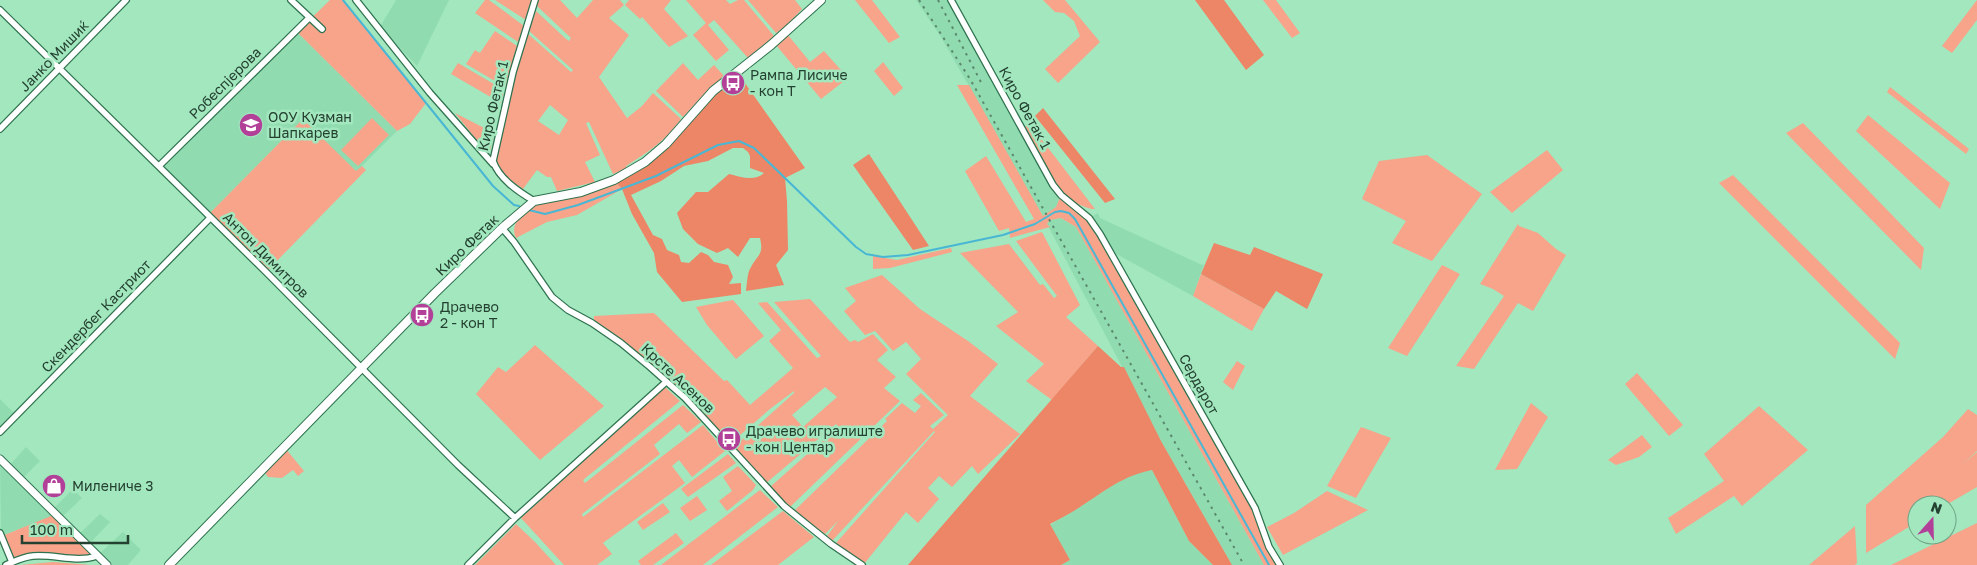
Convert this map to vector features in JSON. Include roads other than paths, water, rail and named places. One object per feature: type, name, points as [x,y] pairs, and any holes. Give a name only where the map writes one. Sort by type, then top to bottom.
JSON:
[{"type":"main road","name":"Киро Фетак","points":[[169,565],[435,293],[502,228],[534,201],[581,192],[614,180],[646,162],[666,144],[713,91],[771,45],[821,0]]},
{"type":"street","name":"Јанко Мишиќ","points":[[0,129],[126,0]]},
{"type":"street","points":[[292,0],[308,18],[322,29]]},
{"type":"street","points":[[356,0],[430,93],[494,166]]},
{"type":"street","name":"Киро Фетак 1","points":[[534,201],[514,188],[494,166],[493,158],[512,72],[535,0]]},
{"type":"street","name":"Киро Фетак 1","points":[[951,0],[1053,185],[1061,195],[1089,218]]},
{"type":"street","name":"Антон Димитров","points":[[0,10],[458,465],[515,518]]},
{"type":"street","name":"Робеспјерова","points":[[159,166],[308,18]]},
{"type":"street","name":"Скендербег Кастриот","points":[[0,432],[210,218]]},
{"type":"street","name":"Сердарот","points":[[1089,218],[1255,508],[1269,547],[1280,565]]},
{"type":"street","name":"Крсте Асенов","points":[[502,228],[552,296],[568,310],[592,323],[621,343],[685,398],[784,506],[862,565]]},
{"type":"street","points":[[468,565],[515,518],[666,382]]},
{"type":"street","points":[[0,459],[107,565]]},
{"type":"street","points":[[0,533],[9,564],[34,556],[100,560]]},
{"type":"waterway","points":[[343,0],[493,186],[514,205],[519,206]]},
{"type":"waterway","points":[[529,210],[545,214],[578,205],[656,176],[718,145],[739,141],[754,148],[856,247],[866,254],[883,257],[908,255],[1003,235],[1035,224],[1055,212],[1069,213],[1075,219],[1269,565]]},
{"type":"railway","points":[[919,0],[970,79],[1244,565]]},
{"type":"railway","points":[[938,0],[983,86]]},
{"type":"place","name":"Рампа Лисиче - кон Т","points":[[733,83]]},
{"type":"place","name":"ООУ Кузман Шапкарев","points":[[251,125]]},
{"type":"place","name":"Драчево 2 - кон T","points":[[422,315]]},
{"type":"place","name":"Драчево игралиште - кон Центар","points":[[729,439]]},
{"type":"place","name":"Милениче 3","points":[[54,486]]}]
